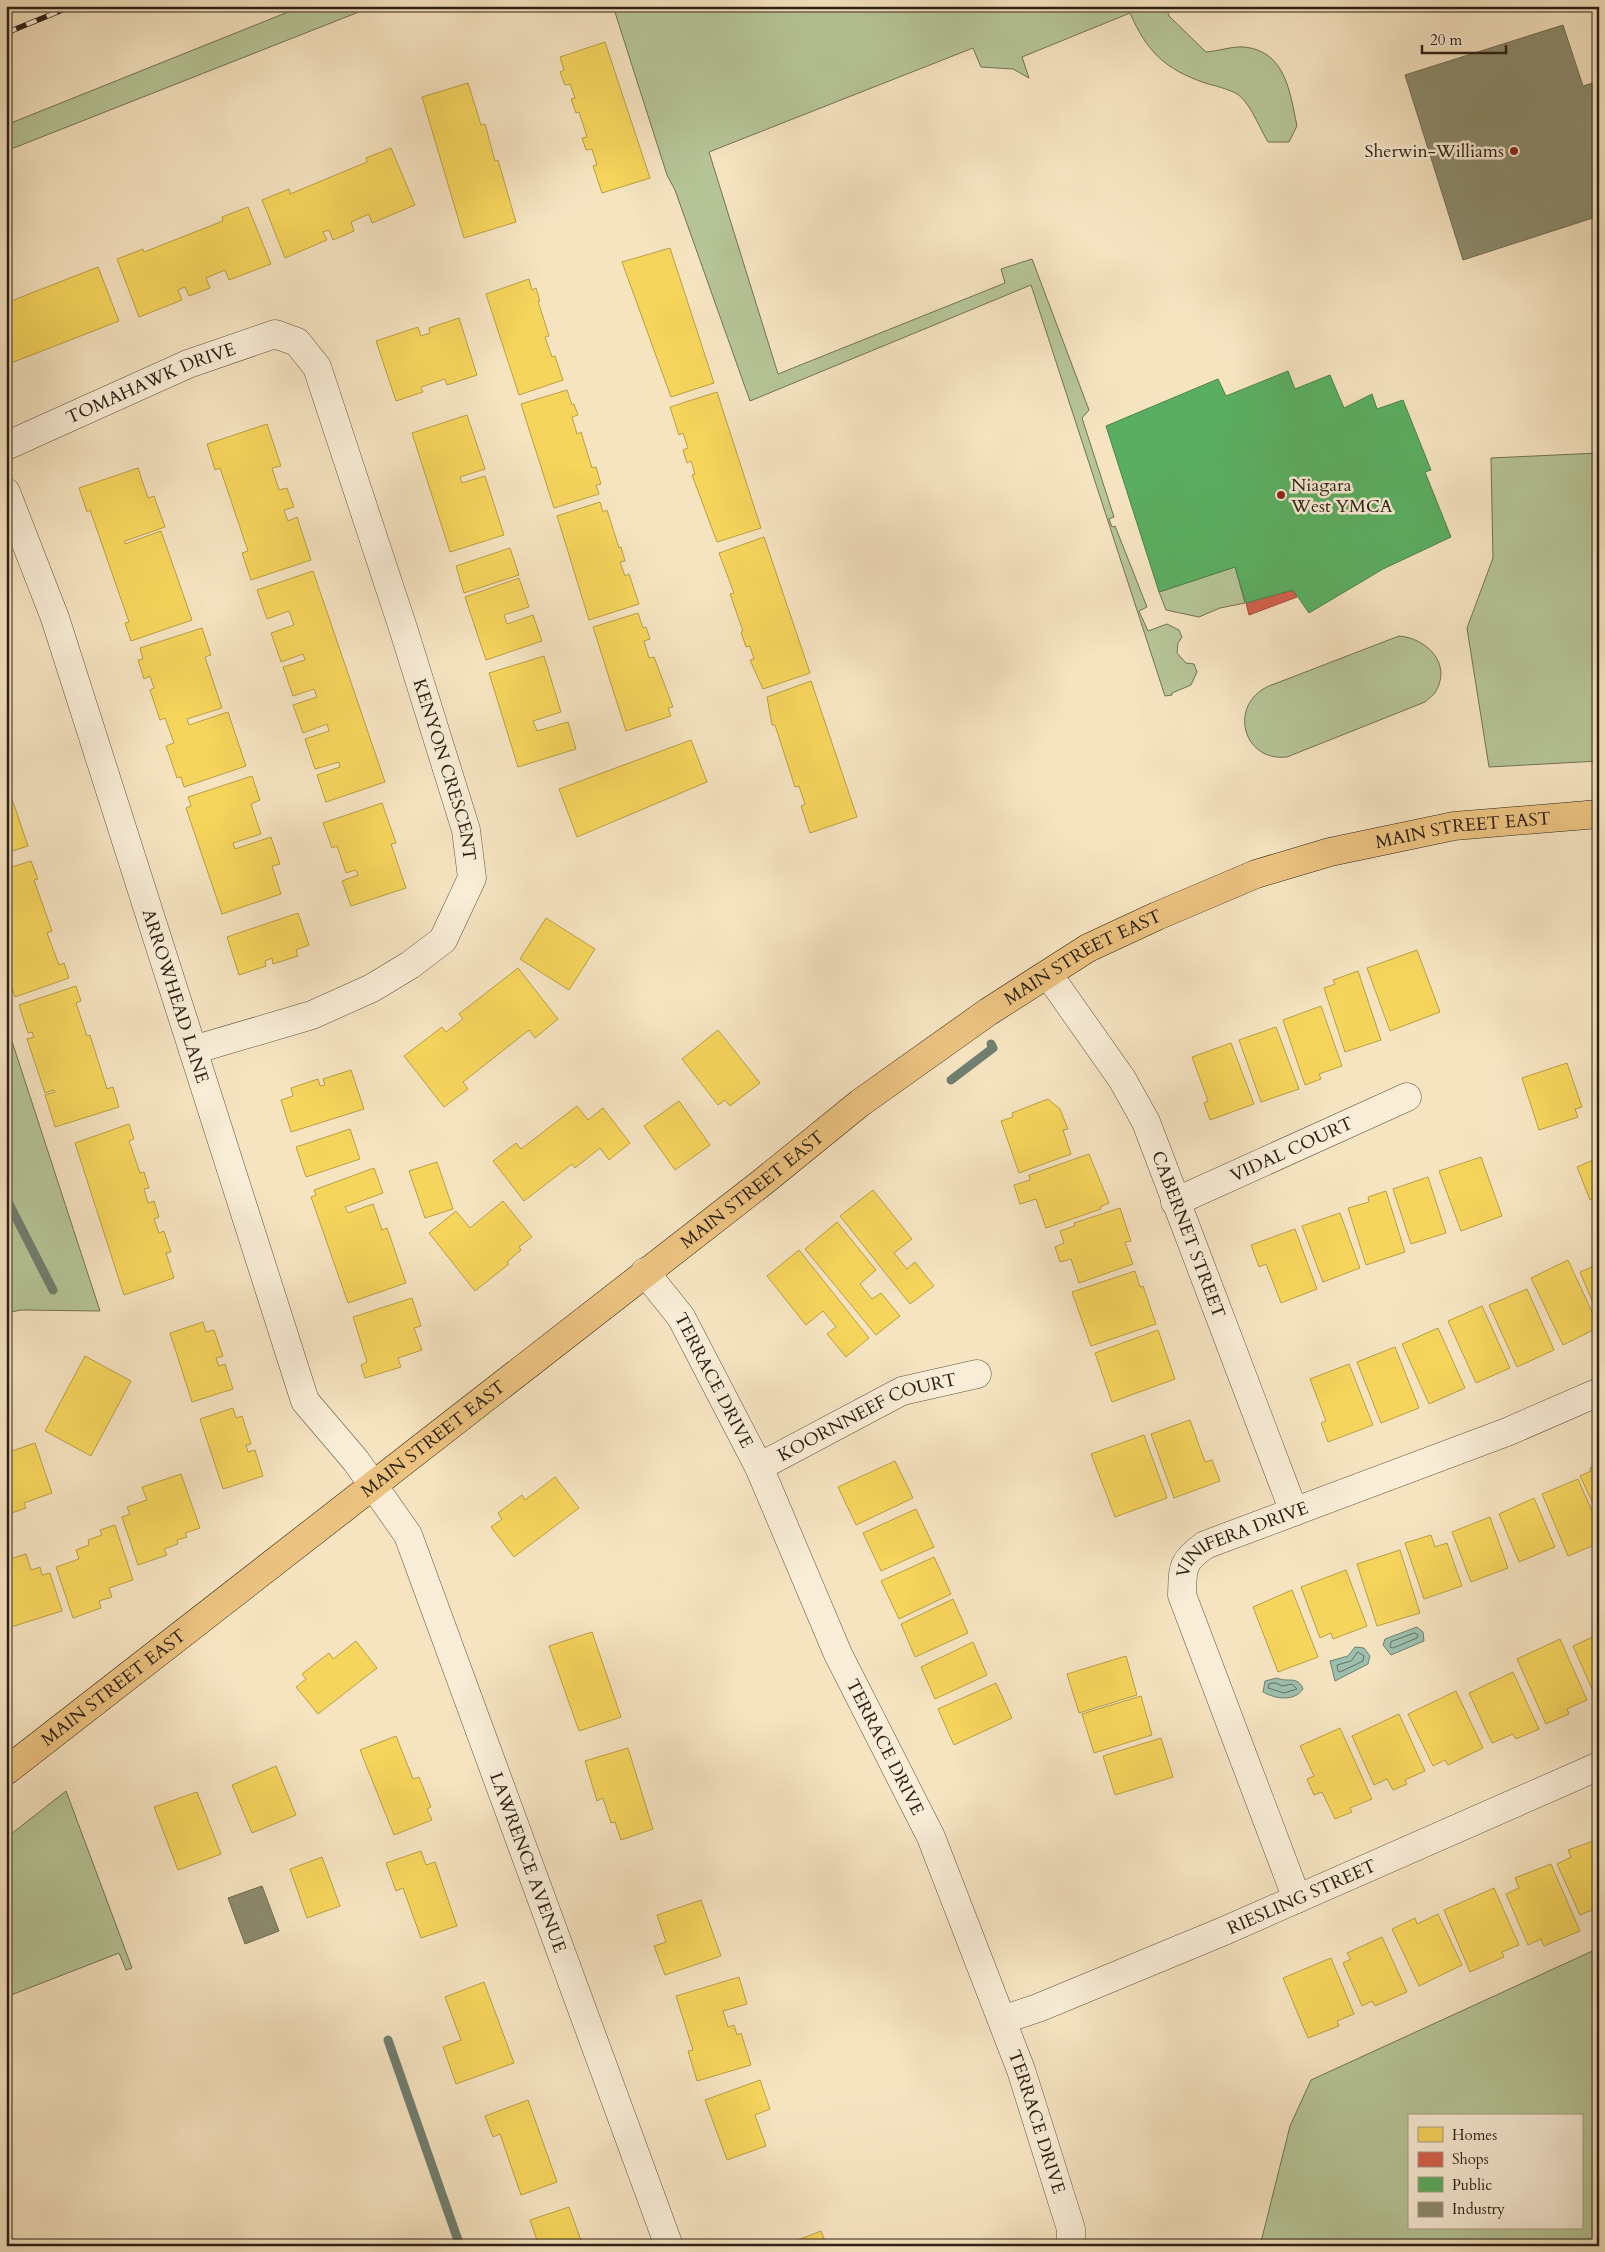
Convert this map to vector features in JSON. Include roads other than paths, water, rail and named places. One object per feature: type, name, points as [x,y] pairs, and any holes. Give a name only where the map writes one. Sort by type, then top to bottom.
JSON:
[{"type":"main road","name":"MAIN STREET EAST","points":[[6,1771],[764,1181],[860,1103],[988,1012],[1088,948],[1156,916],[1256,874],[1330,852],[1454,826],[1599,814]]},
{"type":"street","name":"TOMAHAWK DRIVE","points":[[6,446],[188,364],[275,334],[297,342]]},
{"type":"street","name":"KENYON CRESCENT","points":[[193,1050],[312,1015],[372,988],[410,965],[443,940],[472,878],[466,830],[400,618],[317,367],[297,342]]},
{"type":"street","name":"ARROWHEAD LANE","points":[[6,492],[55,618],[305,1400],[350,1453],[373,1485]]},
{"type":"street","name":"CABERNET STREET","points":[[1048,974],[1122,1079],[1146,1122],[1294,1512]]},
{"type":"street","name":"VIDAL COURT","points":[[1175,1202],[1408,1097]]},
{"type":"street","name":"TERRACE DRIVE","points":[[645,1272],[681,1317],[759,1467],[838,1654],[931,1837],[1021,2070],[1071,2230],[1071,2246]]},
{"type":"street","name":"KOORNNEEF COURT","points":[[759,1467],[902,1391],[977,1374]]},
{"type":"street","name":"VINIFERA DRIVE","points":[[1297,1899],[1182,1595],[1183,1567],[1194,1553],[1204,1545],[1507,1432],[1599,1392]]},
{"type":"street","name":"LAWRENCE AVENUE","points":[[373,1485],[408,1535],[669,2246]]},
{"type":"street","name":"RIESLING STREET","points":[[1002,2020],[1038,2008],[1297,1899],[1599,1766]]},
{"type":"water","points":[[1417,1627],[1423,1632],[1424,1641],[1391,1655],[1383,1645],[1385,1639]]},
{"type":"water","points":[[1355,1647],[1364,1648],[1370,1656],[1368,1664],[1335,1681],[1330,1661],[1348,1656]]},
{"type":"water","points":[[1277,1678],[1298,1682],[1303,1689],[1290,1698],[1279,1698],[1263,1692],[1265,1681]]},
{"type":"waterway","points":[[951,1080],[993,1048],[991,1044]]},
{"type":"waterway","points":[[6,1198],[53,1290]]},
{"type":"waterway","points":[[388,2040],[460,2246]]},
{"type":"railway","points":[[6,33],[72,6]]},
{"type":"place","name":"Sherwin-Williams","points":[[1514,151]]},
{"type":"place","name":"Niagara West YMCA","points":[[1281,495]]}]
